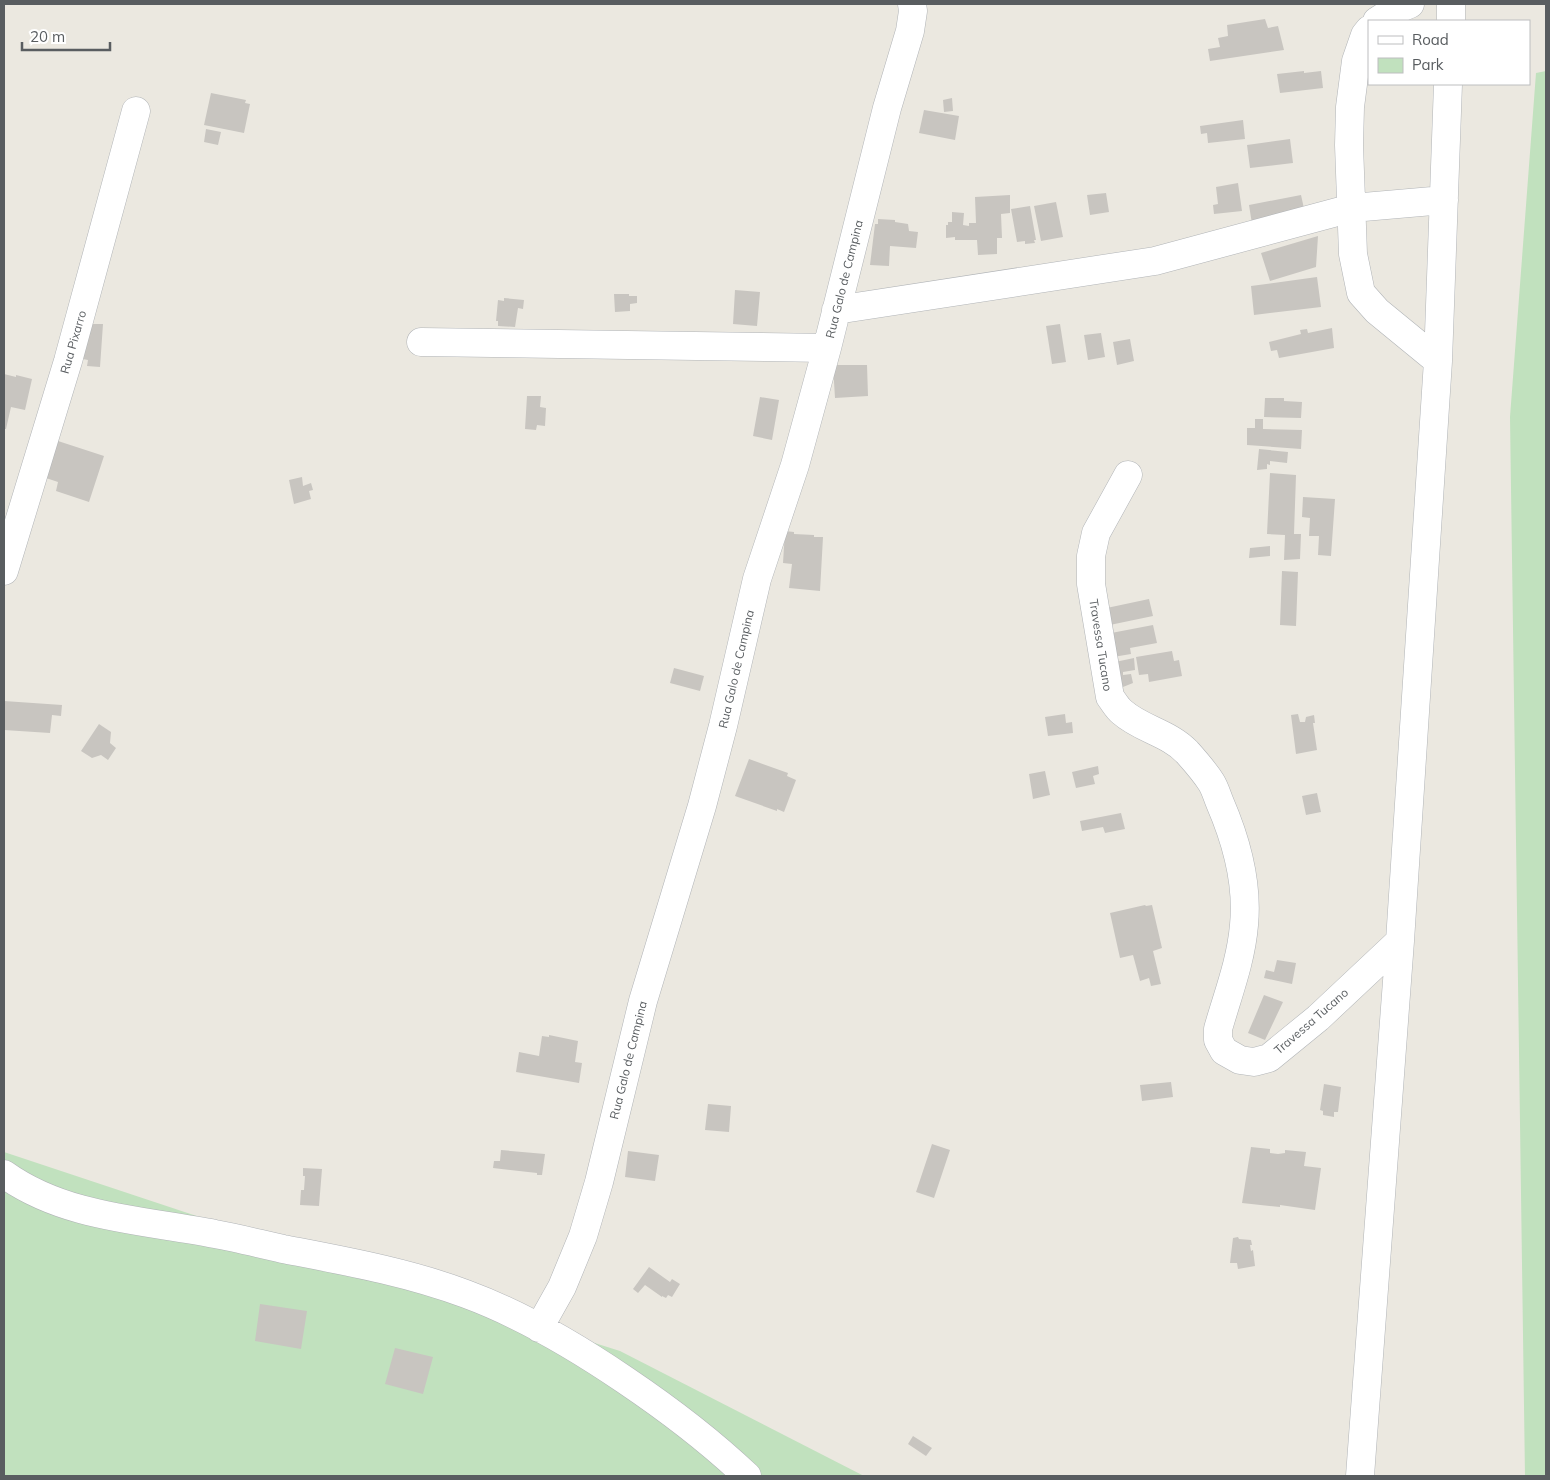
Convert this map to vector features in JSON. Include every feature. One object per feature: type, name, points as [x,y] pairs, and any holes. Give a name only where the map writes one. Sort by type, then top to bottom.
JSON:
[{"type":"street","name":"Rua Galo de Campina","points":[[539,1328],[562,1287],[584,1236],[643,1001],[714,761],[757,579],[795,465],[827,348],[887,108],[910,31],[913,11],[912,4]]},
{"type":"street","points":[[1378,20],[1410,4]]},
{"type":"street","points":[[1451,4],[1451,20]]},
{"type":"street","points":[[1368,31],[1356,61],[1350,107],[1349,145],[1353,254],[1361,293],[1377,311],[1438,361]]},
{"type":"street","points":[[1360,1476],[1400,941],[1438,361],[1448,85]]},
{"type":"street","name":"Rua Pixarro","points":[[4,571],[68,362],[136,111]]},
{"type":"street","points":[[836,310],[1155,261],[1352,208],[1444,200]]},
{"type":"street","points":[[422,342],[827,348]]},
{"type":"street","name":"Travessa Tucano","points":[[1128,475],[1096,533],[1092,556],[1092,593],[1110,697],[1122,712],[1145,727],[1171,740],[1185,750],[1197,764],[1211,783],[1227,819],[1240,862],[1244,894],[1244,924],[1239,957],[1218,1029],[1218,1040],[1224,1051],[1240,1060],[1254,1062],[1269,1058],[1318,1018],[1400,941]]},
{"type":"street","points":[[4,1174],[52,1200],[108,1216],[215,1234],[334,1258],[422,1280],[497,1307],[577,1348],[698,1433],[747,1476]]},
{"type":"green space","points":[[1546,71],[1546,1476],[1525,1476],[1510,417],[1536,73]]},
{"type":"green space","points":[[4,1152],[278,1243],[620,1351],[864,1476],[4,1476]]},
{"type":"building","points":[[1265,19],[1268,28],[1278,26],[1284,50],[1210,61],[1208,49],[1220,47],[1218,38],[1228,36],[1227,25]]},
{"type":"building","points":[[1304,71],[1304,73],[1321,71],[1323,88],[1280,93],[1277,74]]},
{"type":"building","points":[[211,93],[246,100],[245,103],[250,104],[244,133],[204,125]]},
{"type":"building","points":[[952,98],[953,111],[944,112],[943,100]]},
{"type":"building","points":[[924,110],[959,116],[955,140],[919,133]]},
{"type":"building","points":[[1243,120],[1245,139],[1208,143],[1207,133],[1201,134],[1200,126]]},
{"type":"building","points":[[206,129],[221,132],[218,145],[204,142]]},
{"type":"building","points":[[1290,139],[1293,163],[1250,168],[1247,145]]},
{"type":"building","points":[[1238,183],[1242,211],[1214,214],[1213,205],[1218,204],[1216,187]]},
{"type":"building","points":[[1106,193],[1109,212],[1090,215],[1087,195]]},
{"type":"building","points":[[1010,195],[1010,213],[1001,214],[1002,238],[997,238],[997,254],[978,255],[977,240],[955,240],[955,237],[946,238],[946,225],[948,225],[948,222],[952,222],[952,212],[964,213],[963,225],[969,226],[969,223],[976,223],[975,197]]},
{"type":"building","points":[[1301,195],[1305,213],[1252,224],[1249,205]]},
{"type":"building","points":[[1056,202],[1063,237],[1041,241],[1034,206]]},
{"type":"building","points":[[1030,206],[1036,240],[1034,240],[1035,243],[1025,244],[1025,241],[1017,242],[1011,209]]},
{"type":"building","points":[[878,219],[895,220],[895,222],[908,224],[909,231],[918,232],[916,248],[890,246],[889,266],[870,265],[875,224],[878,224]]},
{"type":"building","points":[[1318,236],[1316,267],[1270,281],[1261,253]]},
{"type":"building","points":[[1317,277],[1321,307],[1254,315],[1251,286]]},
{"type":"building","points":[[735,290],[760,292],[757,326],[733,324]]},
{"type":"building","points":[[614,294],[637,296],[637,303],[630,304],[630,311],[615,312]]},
{"type":"building","points":[[504,298],[524,300],[523,309],[518,308],[515,327],[498,326],[498,321],[496,321],[498,300],[504,301]]},
{"type":"building","points":[[88,324],[103,324],[100,367],[87,366],[88,360],[83,359]]},
{"type":"building","points":[[1060,324],[1066,362],[1052,364],[1046,326]]},
{"type":"building","points":[[1332,328],[1334,348],[1279,358],[1277,350],[1271,351],[1269,342],[1301,334],[1300,330],[1307,329],[1308,333]]},
{"type":"building","points":[[1101,333],[1105,357],[1088,360],[1084,335]]},
{"type":"building","points":[[1130,339],[1134,361],[1117,365],[1113,342]]},
{"type":"building","points":[[833,365],[867,365],[868,396],[835,398]]},
{"type":"building","points":[[4,374],[32,379],[25,410],[11,407],[6,429],[4,429]]},
{"type":"building","points":[[527,396],[541,396],[540,407],[546,408],[545,426],[537,425],[536,430],[525,429]]},
{"type":"building","points":[[760,397],[779,400],[772,440],[753,436]]},
{"type":"building","points":[[1265,398],[1284,398],[1284,401],[1302,402],[1301,418],[1264,417]]},
{"type":"building","points":[[1255,419],[1263,419],[1263,429],[1302,430],[1301,449],[1247,445],[1247,428],[1255,428]]},
{"type":"building","points":[[58,441],[104,456],[89,502],[56,491],[58,482],[46,478]]},
{"type":"building","points":[[1259,449],[1288,452],[1287,463],[1270,461],[1270,465],[1267,464],[1267,469],[1257,470]]},
{"type":"building","points":[[1270,473],[1296,475],[1294,534],[1301,534],[1300,559],[1284,560],[1285,535],[1267,534]]},
{"type":"building","points":[[302,477],[303,486],[311,483],[313,490],[309,491],[311,499],[294,504],[289,480]]},
{"type":"building","points":[[1303,497],[1335,499],[1331,556],[1318,555],[1319,536],[1309,536],[1310,518],[1302,517]]},
{"type":"building","points":[[785,531],[794,532],[794,534],[823,537],[820,591],[789,588],[792,564],[783,563]]},
{"type":"building","points":[[1270,546],[1270,556],[1249,558],[1250,548]]},
{"type":"building","points":[[1282,571],[1298,572],[1296,626],[1280,625]]},
{"type":"building","points":[[1149,599],[1153,616],[1105,626],[1102,609]]},
{"type":"building","points":[[1153,625],[1157,643],[1130,648],[1131,654],[1113,657],[1106,634]]},
{"type":"building","points":[[1172,651],[1174,661],[1179,660],[1182,676],[1149,682],[1148,674],[1139,675],[1136,657]]},
{"type":"building","points":[[1134,658],[1135,670],[1123,672],[1123,675],[1131,674],[1133,683],[1123,687],[1115,662]]},
{"type":"building","points":[[674,668],[704,676],[700,691],[670,683]]},
{"type":"building","points":[[4,701],[62,705],[61,716],[52,715],[50,733],[4,730]]},
{"type":"building","points":[[1065,714],[1066,723],[1072,722],[1073,733],[1048,736],[1045,717]]},
{"type":"building","points":[[1298,714],[1300,722],[1305,722],[1306,717],[1314,715],[1315,723],[1313,723],[1317,750],[1296,754],[1291,715]]},
{"type":"building","points":[[99,724],[111,732],[110,743],[116,748],[108,760],[101,755],[92,758],[81,751]]},
{"type":"building","points":[[749,759],[788,773],[787,776],[796,780],[784,812],[735,796]]},
{"type":"building","points":[[1098,766],[1099,774],[1093,776],[1095,784],[1076,788],[1072,772]]},
{"type":"building","points":[[1045,771],[1050,795],[1033,799],[1029,774]]},
{"type":"building","points":[[1317,793],[1321,812],[1306,815],[1302,796]]},
{"type":"building","points":[[1121,813],[1125,829],[1105,833],[1103,827],[1082,831],[1080,821]]},
{"type":"building","points":[[1152,905],[1162,948],[1153,951],[1161,984],[1151,986],[1149,978],[1140,981],[1133,955],[1120,958],[1110,913]]},
{"type":"building","points":[[1277,960],[1296,963],[1292,984],[1264,978],[1266,970],[1274,972]]},
{"type":"building","points":[[1264,995],[1283,1002],[1265,1040],[1248,1033]]},
{"type":"building","points":[[549,1035],[578,1041],[575,1062],[582,1063],[579,1083],[516,1072],[519,1052],[539,1056],[542,1036],[549,1037]]},
{"type":"building","points":[[1171,1082],[1173,1097],[1142,1101],[1140,1085]]},
{"type":"building","points":[[1324,1084],[1341,1087],[1338,1112],[1334,1112],[1334,1117],[1323,1115],[1323,1111],[1320,1110]]},
{"type":"building","points":[[708,1104],[731,1106],[729,1132],[705,1130]]},
{"type":"building","points":[[932,1144],[950,1150],[934,1198],[916,1192]]},
{"type":"building","points":[[1251,1147],[1270,1149],[1270,1153],[1278,1154],[1285,1153],[1285,1150],[1306,1152],[1304,1166],[1321,1168],[1315,1210],[1280,1205],[1280,1207],[1242,1203]]},
{"type":"building","points":[[501,1150],[545,1154],[542,1175],[493,1168],[494,1161],[500,1161]]},
{"type":"building","points":[[628,1151],[659,1155],[655,1181],[625,1177]]},
{"type":"building","points":[[303,1168],[322,1169],[319,1206],[300,1205],[301,1190],[304,1190],[305,1176],[303,1176]]},
{"type":"building","points":[[1238,1237],[1239,1239],[1251,1240],[1252,1245],[1250,1245],[1251,1251],[1253,1250],[1255,1266],[1238,1269],[1237,1263],[1230,1263],[1233,1238]]},
{"type":"building","points":[[649,1267],[670,1282],[672,1279],[680,1284],[672,1297],[668,1295],[666,1298],[662,1297],[645,1285],[638,1293],[633,1289]]},
{"type":"building","points":[[260,1304],[307,1311],[301,1349],[255,1341]]},
{"type":"building","points":[[395,1348],[433,1357],[423,1394],[385,1384]]},
{"type":"building","points":[[913,1436],[932,1448],[926,1456],[908,1444]]}]
